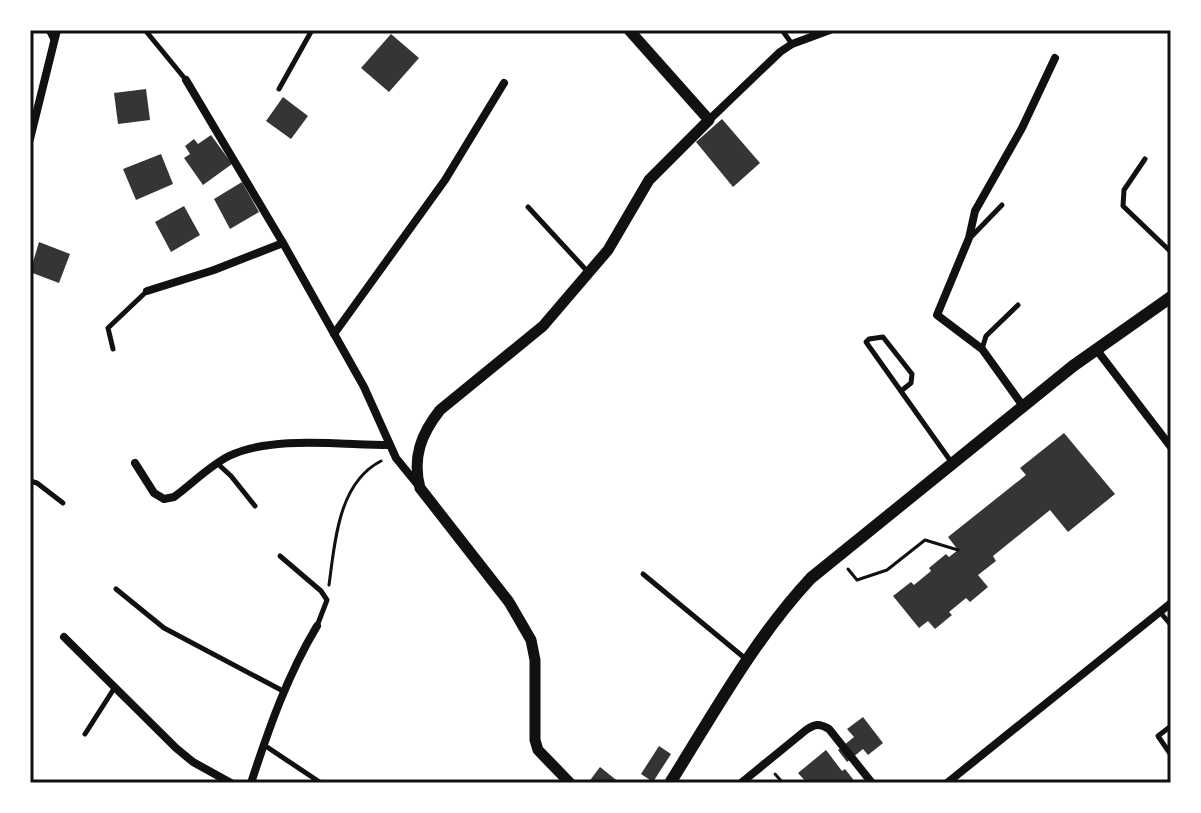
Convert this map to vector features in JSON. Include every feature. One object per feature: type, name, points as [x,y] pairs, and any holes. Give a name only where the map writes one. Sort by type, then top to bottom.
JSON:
[{"type":"main road","points":[[670,783],[778,617],[811,578],[1096,349],[1171,297]]},
{"type":"street","points":[[30,139],[57,30]]},
{"type":"street","points":[[629,30],[709,120]]},
{"type":"street","points":[[424,493],[416,474],[417,457],[428,426],[453,399],[543,326],[622,229],[649,180],[709,120],[780,52],[792,44],[830,30]]},
{"type":"street","points":[[1023,406],[982,349],[937,315],[969,238],[980,198],[1022,128],[1055,58]]},
{"type":"street","points":[[186,80],[364,387],[396,458],[509,602],[531,640],[535,660],[535,740],[538,750],[570,783]]},
{"type":"street","points":[[334,334],[445,180],[504,83]]},
{"type":"street","points":[[147,291],[214,270],[283,243]]},
{"type":"street","points":[[1096,349],[1171,447]]},
{"type":"street","points":[[135,463],[154,493],[164,499],[174,497],[218,464],[250,448],[279,444],[389,445]]},
{"type":"street","points":[[952,781],[1171,603]]},
{"type":"street","points":[[251,783],[283,691],[317,626]]},
{"type":"street","points":[[64,637],[176,748],[193,762],[231,783]]},
{"type":"street","points":[[741,783],[814,724],[829,729],[872,783]]},
{"type":"lane","points":[[48,30],[54,41]]},
{"type":"lane","points":[[145,30],[186,80]]},
{"type":"lane","points":[[279,89],[312,30]]},
{"type":"lane","points":[[782,30],[792,44]]},
{"type":"lane","points":[[1145,159],[1124,190],[1123,206],[1171,252]]},
{"type":"lane","points":[[969,238],[1002,205]]},
{"type":"lane","points":[[528,207],[589,273]]},
{"type":"lane","points":[[113,349],[108,328],[147,291]]},
{"type":"lane","points":[[982,349],[986,336],[1018,305]]},
{"type":"lane","points":[[901,391],[911,383],[912,374],[883,337],[869,339],[866,342],[952,464]]},
{"type":"lane","points":[[218,464],[255,506]]},
{"type":"lane","points":[[30,481],[63,503]]},
{"type":"lane","points":[[280,556],[321,591],[327,600],[317,626]]},
{"type":"lane","points":[[643,574],[748,661]]},
{"type":"lane","points":[[116,589],[164,628],[283,691]]},
{"type":"lane","points":[[1160,612],[1171,625]]},
{"type":"lane","points":[[85,734],[116,686]]},
{"type":"lane","points":[[1171,726],[1158,736],[1171,755]]},
{"type":"lane","points":[[264,745],[321,783]]},
{"type":"path","points":[[327,600],[341,516],[350,492],[372,465],[383,459],[396,458]]},
{"type":"path","points":[[857,580],[887,570],[925,540],[958,550]]},
{"type":"building","points":[[391,34],[419,58],[389,92],[361,68]]},
{"type":"building","points":[[146,89],[150,120],[118,124],[114,93]]},
{"type":"building","points":[[283,97],[308,116],[291,139],[266,121]]},
{"type":"building","points":[[722,119],[760,163],[733,187],[696,142]]},
{"type":"building","points":[[211,135],[232,164],[203,185],[184,158],[190,154],[185,146],[194,139],[198,144]]},
{"type":"building","points":[[161,154],[173,184],[136,200],[123,169]]},
{"type":"building","points":[[242,182],[259,212],[230,229],[214,199]]},
{"type":"building","points":[[184,206],[200,235],[171,252],[155,222]]},
{"type":"building","points":[[39,242],[70,254],[59,283],[30,272]]},
{"type":"building","points":[[1064,433],[1115,494],[1068,532],[1050,510],[993,556],[996,561],[978,575],[988,587],[970,602],[966,598],[935,629],[928,621],[919,628],[893,596],[911,582],[914,585],[946,554],[949,557],[958,550],[948,537],[1026,475],[1020,468]]},
{"type":"building","points":[[863,717],[883,743],[868,755],[863,749],[847,762],[838,750],[854,737],[847,729]]},
{"type":"building","points":[[659,746],[671,754],[653,782],[641,774]]},
{"type":"building","points":[[826,750],[856,783],[807,783],[798,773]]},
{"type":"building","points":[[600,767],[620,783],[588,783]]}]
